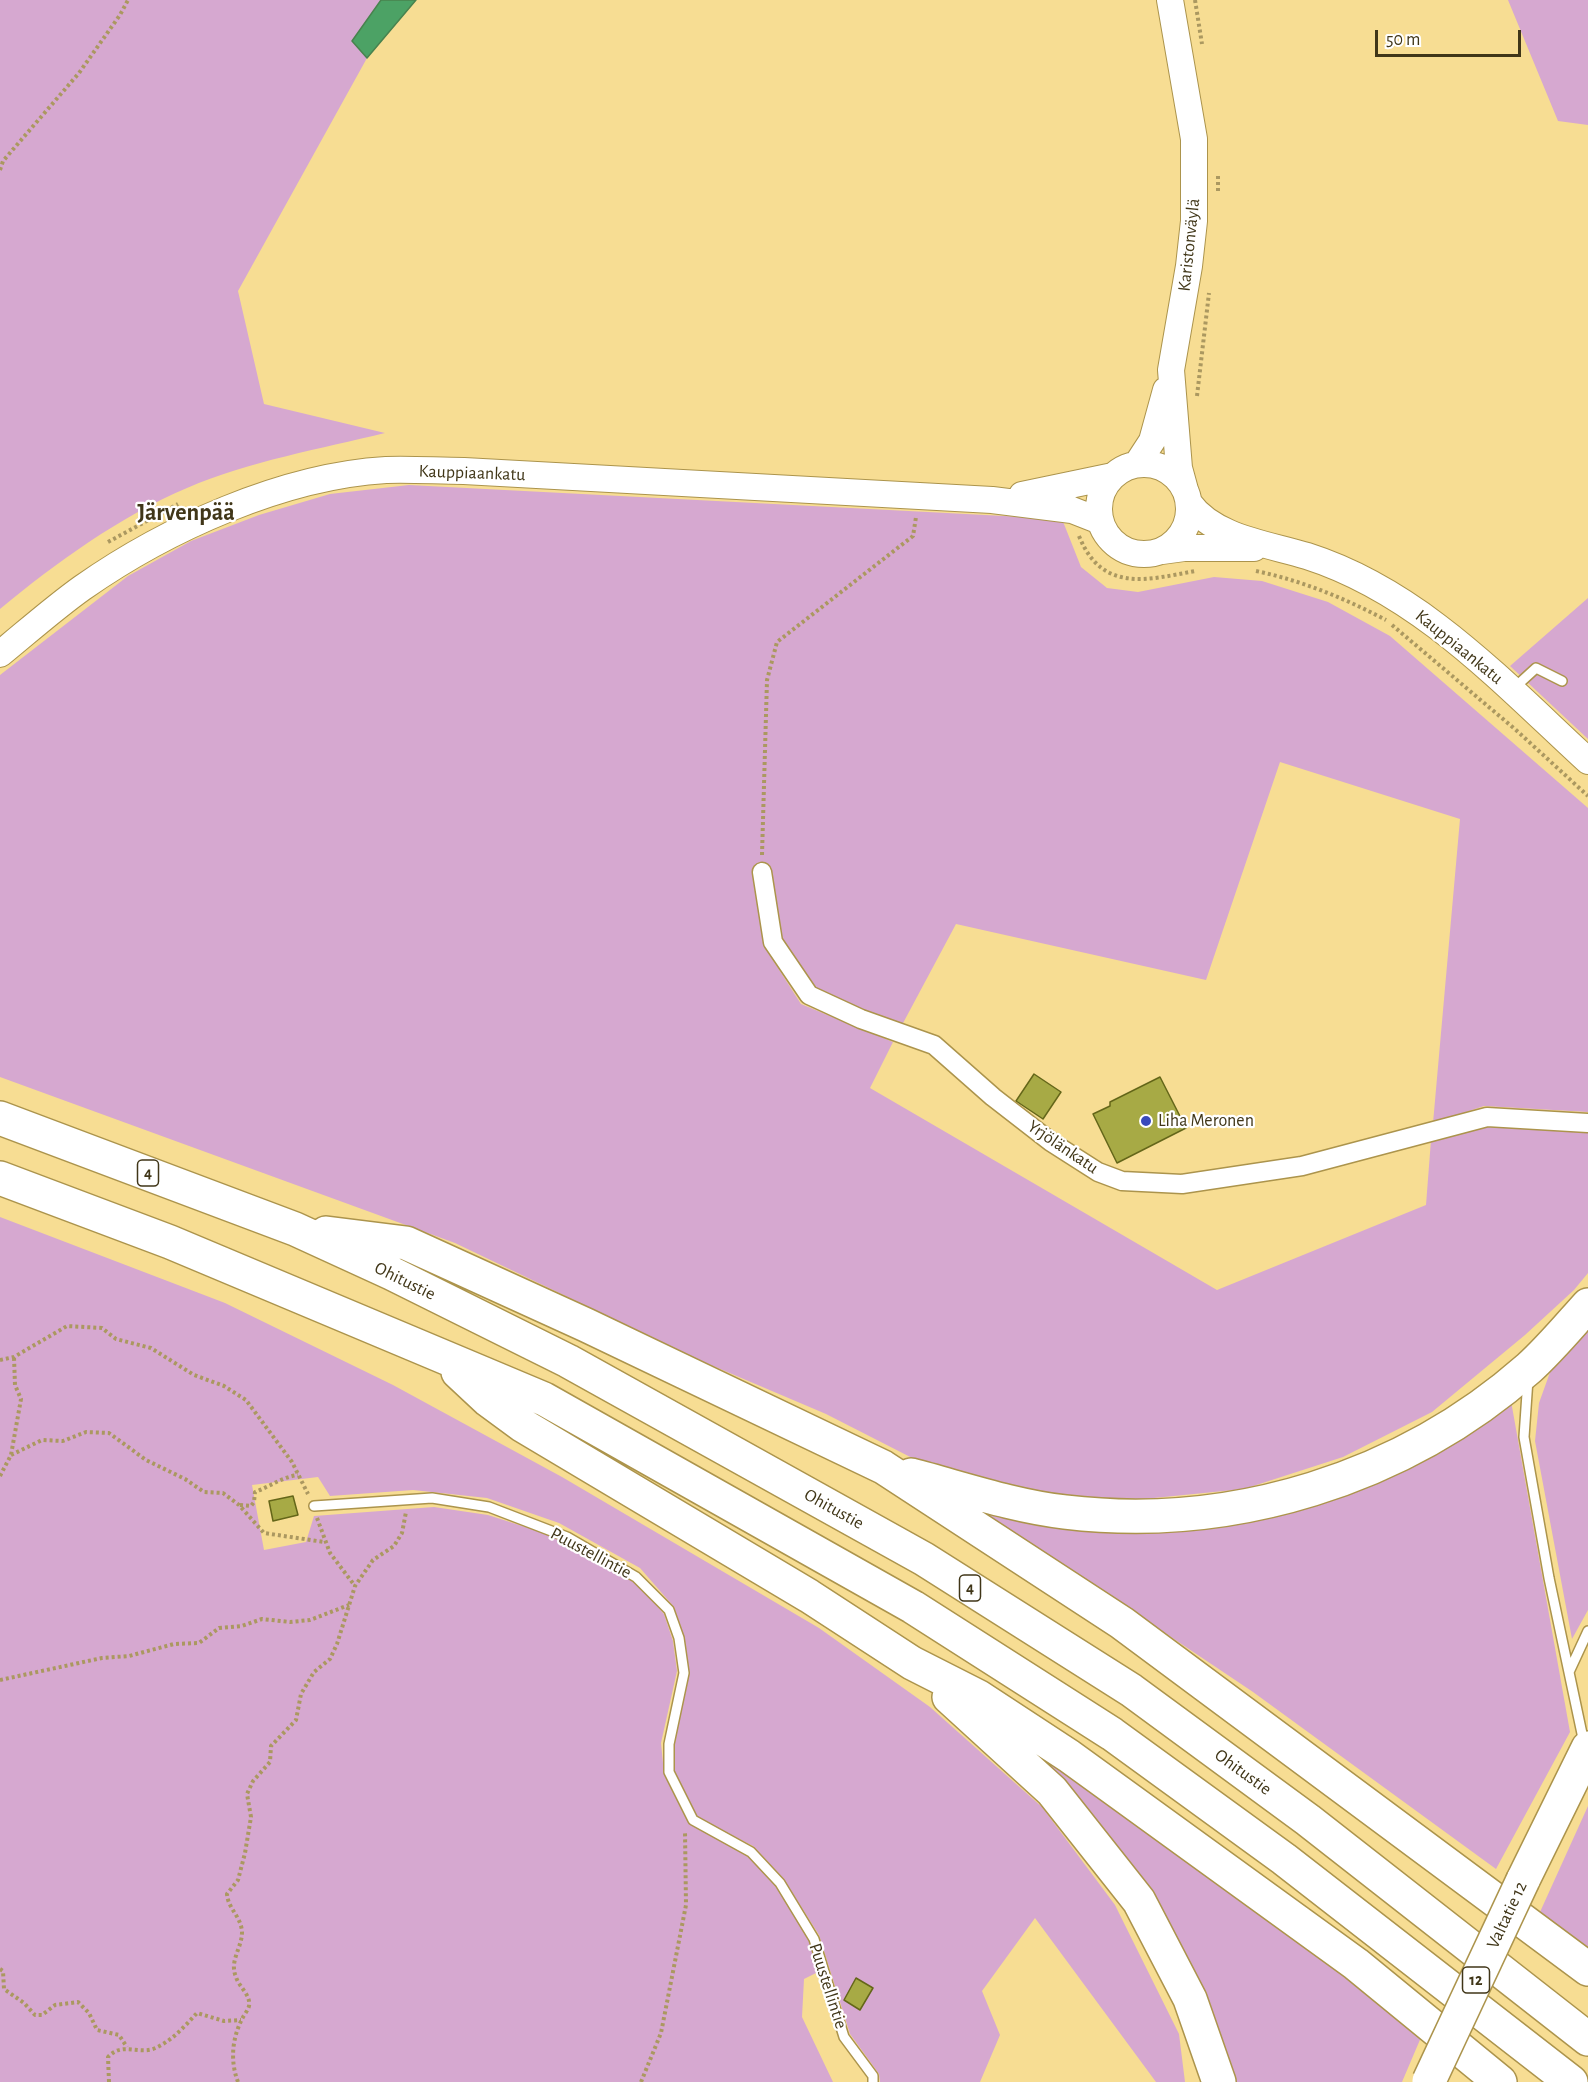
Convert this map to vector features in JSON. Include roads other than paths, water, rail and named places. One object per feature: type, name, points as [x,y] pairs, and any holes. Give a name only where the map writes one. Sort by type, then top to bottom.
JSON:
[{"type":"highway","name":"Ohitustie","points":[[0,1118],[295,1229],[568,1361],[924,1559],[1131,1690],[1308,1820],[1588,2039]]},
{"type":"highway","points":[[0,1178],[170,1242],[554,1404],[913,1607],[1112,1734],[1284,1859],[1571,2082]]},
{"type":"highway","points":[[295,1229],[406,1243],[586,1325],[883,1467],[1122,1623],[1588,1969]]},
{"type":"highway","points":[[883,1467],[1064,1512],[1131,1517],[1203,1514],[1272,1502],[1340,1481],[1402,1452],[1466,1417],[1529,1368],[1588,1305]]},
{"type":"highway","points":[[441,1357],[488,1400],[522,1425],[809,1596],[912,1663],[979,1697],[1069,1756],[1356,1964],[1500,2082]]},
{"type":"highway","points":[[912,1663],[1052,1791],[1139,1901],[1190,1999],[1219,2082]]},
{"type":"highway","name":"Valtatie 12","points":[[1429,2081],[1587,1750]]},
{"type":"street","name":"Karistonväylä","points":[[1170,0],[1189,100],[1195,179],[1189,266],[1171,370],[1179,468],[1187,496]]},
{"type":"street","points":[[1137,465],[1152,441],[1171,370]]},
{"type":"street","points":[[1137,465],[1152,465],[1165,469],[1175,477],[1208,523],[1278,549],[1206,548],[1139,554],[1118,546],[1107,535],[1100,521],[1100,497],[1113,476],[1137,465]]},
{"type":"street","name":"Kauppiaankatu","points":[[0,654],[82,588],[183,527],[272,494],[336,477],[386,470],[464,471],[992,500],[1072,510],[1100,521]]},
{"type":"street","name":"Kauppiaankatu","points":[[992,500],[1038,493],[1113,476]]},
{"type":"street","points":[[1162,551],[1174,543],[1183,531],[1188,518],[1187,496]]},
{"type":"street","name":"Kauppiaankatu","points":[[1278,549],[1307,556],[1363,579],[1405,603],[1448,634],[1588,761]]},
{"type":"street","name":"Yrjölänkatu","points":[[762,872],[773,942],[809,995],[861,1019],[934,1045],[993,1097],[1051,1142],[1098,1172],[1122,1181],[1182,1185],[1302,1166],[1487,1117],[1588,1123]]},
{"type":"lane","points":[[1512,691],[1536,668],[1562,681]]},
{"type":"lane","points":[[1529,1368],[1524,1437],[1569,1672],[1587,1750]]},
{"type":"lane","name":"Puustellintie","points":[[314,1506],[432,1498],[489,1507],[567,1537],[636,1577],[669,1610],[679,1638],[684,1673],[669,1744],[669,1772],[693,1820],[751,1852],[780,1883],[814,1939],[844,2037],[873,2076],[873,2082]]},
{"type":"lane","points":[[1569,1672],[1588,1631]]},
{"type":"place","name":"Liha Meronen","points":[[1146,1121]]},
{"type":"district","name":"Järvenpää","points":[[186,513]]}]
